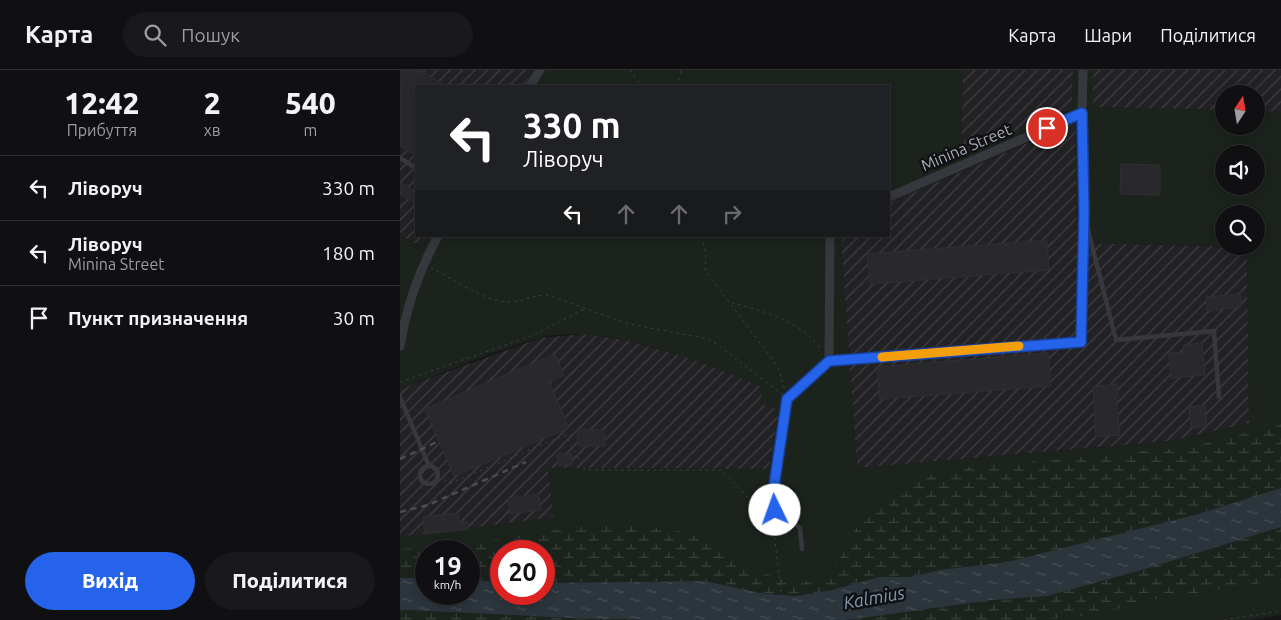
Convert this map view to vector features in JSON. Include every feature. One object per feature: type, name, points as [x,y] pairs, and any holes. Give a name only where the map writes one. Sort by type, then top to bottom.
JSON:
[{"type":"street","points":[[531,85],[540,70]]},
{"type":"street","points":[[1082,113],[1083,70]]},
{"type":"street","name":"Minina Street","points":[[890,197],[1082,113]]},
{"type":"street","points":[[400,346],[404,322],[423,264],[437,237]]},
{"type":"street","points":[[829,361],[830,237]]},
{"type":"lane","points":[[802,548],[800,528],[775,510],[774,486],[787,399],[829,361],[1081,342],[1084,212],[1082,113]]},
{"type":"lane","points":[[400,158],[415,167]]},
{"type":"lane","points":[[1084,212],[1116,340],[1214,332],[1220,397]]},
{"type":"lane","points":[[400,397],[429,466]]},
{"type":"lane","points":[[429,466],[435,468],[438,476],[432,483],[425,483],[421,479],[421,470],[429,466]]},
{"type":"path","points":[[630,70],[640,85]]},
{"type":"path","points":[[677,85],[681,70]]},
{"type":"path","points":[[702,237],[706,254],[705,270],[732,303],[778,367],[787,399]]},
{"type":"path","points":[[423,264],[495,300],[509,302],[536,295],[548,296],[629,324],[708,339],[762,377],[787,399]]},
{"type":"path","points":[[732,303],[759,309],[795,327],[812,338],[829,361]]},
{"type":"path","points":[[400,382],[534,335],[585,309]]},
{"type":"path","points":[[438,476],[451,483],[565,435],[585,470],[722,470],[753,503],[774,532]]},
{"type":"path","points":[[775,510],[774,532],[784,620]]},
{"type":"path","points":[[1224,620],[1281,611]]},
{"type":"shaded area","points":[[400,70],[534,70],[525,85],[415,85],[415,237],[428,237],[422,247],[403,237],[400,232]]},
{"type":"shaded area","points":[[963,70],[1073,70],[1072,109],[964,156],[961,148]]},
{"type":"shaded area","points":[[1093,70],[1281,70],[1281,112],[1265,111],[1265,85],[1215,85],[1215,110],[1093,107]]},
{"type":"shaded area","points":[[1076,122],[1077,243],[1215,246],[1215,255],[1247,255],[1249,423],[1172,441],[857,468],[841,242],[844,237],[890,237],[890,203]]},
{"type":"shaded area","points":[[585,334],[625,340],[701,361],[762,387],[779,410],[769,469],[548,468],[554,518],[400,537],[400,389],[540,338]]},
{"type":"green space","points":[[534,70],[963,70],[961,147],[964,156],[1072,109],[1073,70],[1093,70],[1093,107],[1215,110],[1215,135],[1265,135],[1265,111],[1281,112],[1281,488],[858,584],[657,581],[555,583],[555,540],[490,540],[490,581],[480,581],[480,540],[415,540],[415,578],[400,578],[400,537],[554,517],[548,468],[769,469],[779,410],[761,404],[762,387],[711,366],[622,339],[593,335],[565,334],[521,343],[400,389],[400,232],[403,237],[422,247],[428,237],[844,237],[841,242],[857,468],[1172,441],[1249,423],[1247,255],[1265,255],[1265,205],[1215,205],[1215,246],[1077,243],[1075,122],[890,203],[890,85],[525,85]]},
{"type":"green space","points":[[1281,424],[1281,488],[1198,514],[1007,562],[940,570],[910,577],[879,577],[832,590],[796,596],[760,593],[705,581],[555,583],[555,540],[497,540],[539,532],[603,526],[622,525],[660,528],[679,531],[715,543],[761,571],[777,578],[793,582],[811,580],[831,573],[857,526],[882,499],[919,479],[961,468],[1190,447]]},
{"type":"green space","points":[[1281,527],[1281,615],[1250,620],[846,620],[1152,567]]},
{"type":"green space","points":[[1281,527],[1281,580],[1144,601],[1102,614],[1039,620],[846,620],[992,600],[1047,596],[1152,567]]},
{"type":"green space","points":[[490,541],[490,581],[480,581],[480,542]]},
{"type":"green space","points":[[415,548],[415,578],[400,578],[400,549]]},
{"type":"green space","points":[[400,610],[592,619],[642,620],[400,620]]},
{"type":"water","name":"Kalmius","points":[[1281,488],[1281,527],[1152,567],[1047,596],[992,600],[846,620],[642,620],[400,610],[400,578],[415,578],[415,605],[480,605],[480,581],[490,581],[490,605],[555,605],[555,583],[705,581],[760,593],[796,596],[832,590],[879,577],[910,577],[940,570],[1007,562],[1198,514]]},
{"type":"building","points":[[400,70],[419,70],[445,85],[415,85],[415,155],[400,146]]},
{"type":"building","points":[[1121,164],[1160,165],[1160,195],[1120,194]]},
{"type":"building","points":[[400,182],[415,191],[415,203],[400,194]]},
{"type":"building","points":[[1047,240],[1049,270],[870,284],[867,254]]},
{"type":"building","points":[[1240,294],[1241,307],[1207,311],[1206,297]]},
{"type":"building","points":[[1202,343],[1205,375],[1171,378],[1169,353],[1184,352],[1183,345]]},
{"type":"building","points":[[1048,353],[1051,386],[880,399],[877,367]]},
{"type":"building","points":[[555,354],[564,375],[549,382],[569,428],[454,476],[425,409]]},
{"type":"building","points":[[1117,384],[1118,397],[1116,397],[1120,435],[1096,437],[1093,387]]},
{"type":"building","points":[[1205,405],[1207,426],[1191,428],[1189,407]]},
{"type":"building","points":[[577,430],[604,430],[605,446],[578,446]]},
{"type":"building","points":[[558,454],[572,454],[572,465],[558,465]]},
{"type":"building","points":[[539,494],[541,510],[510,514],[508,498]]},
{"type":"building","points":[[458,513],[459,522],[467,521],[468,529],[425,534],[423,517]]},
{"type":"railway","points":[[400,459],[439,441]]},
{"type":"railway","points":[[400,512],[428,505],[526,462]]},
{"type":"slow traffic","points":[[882,357],[1019,346]]},
{"type":"route","points":[[775,510],[774,486],[787,399],[829,361],[1081,342],[1084,212],[1082,113],[1047,128]]}]
